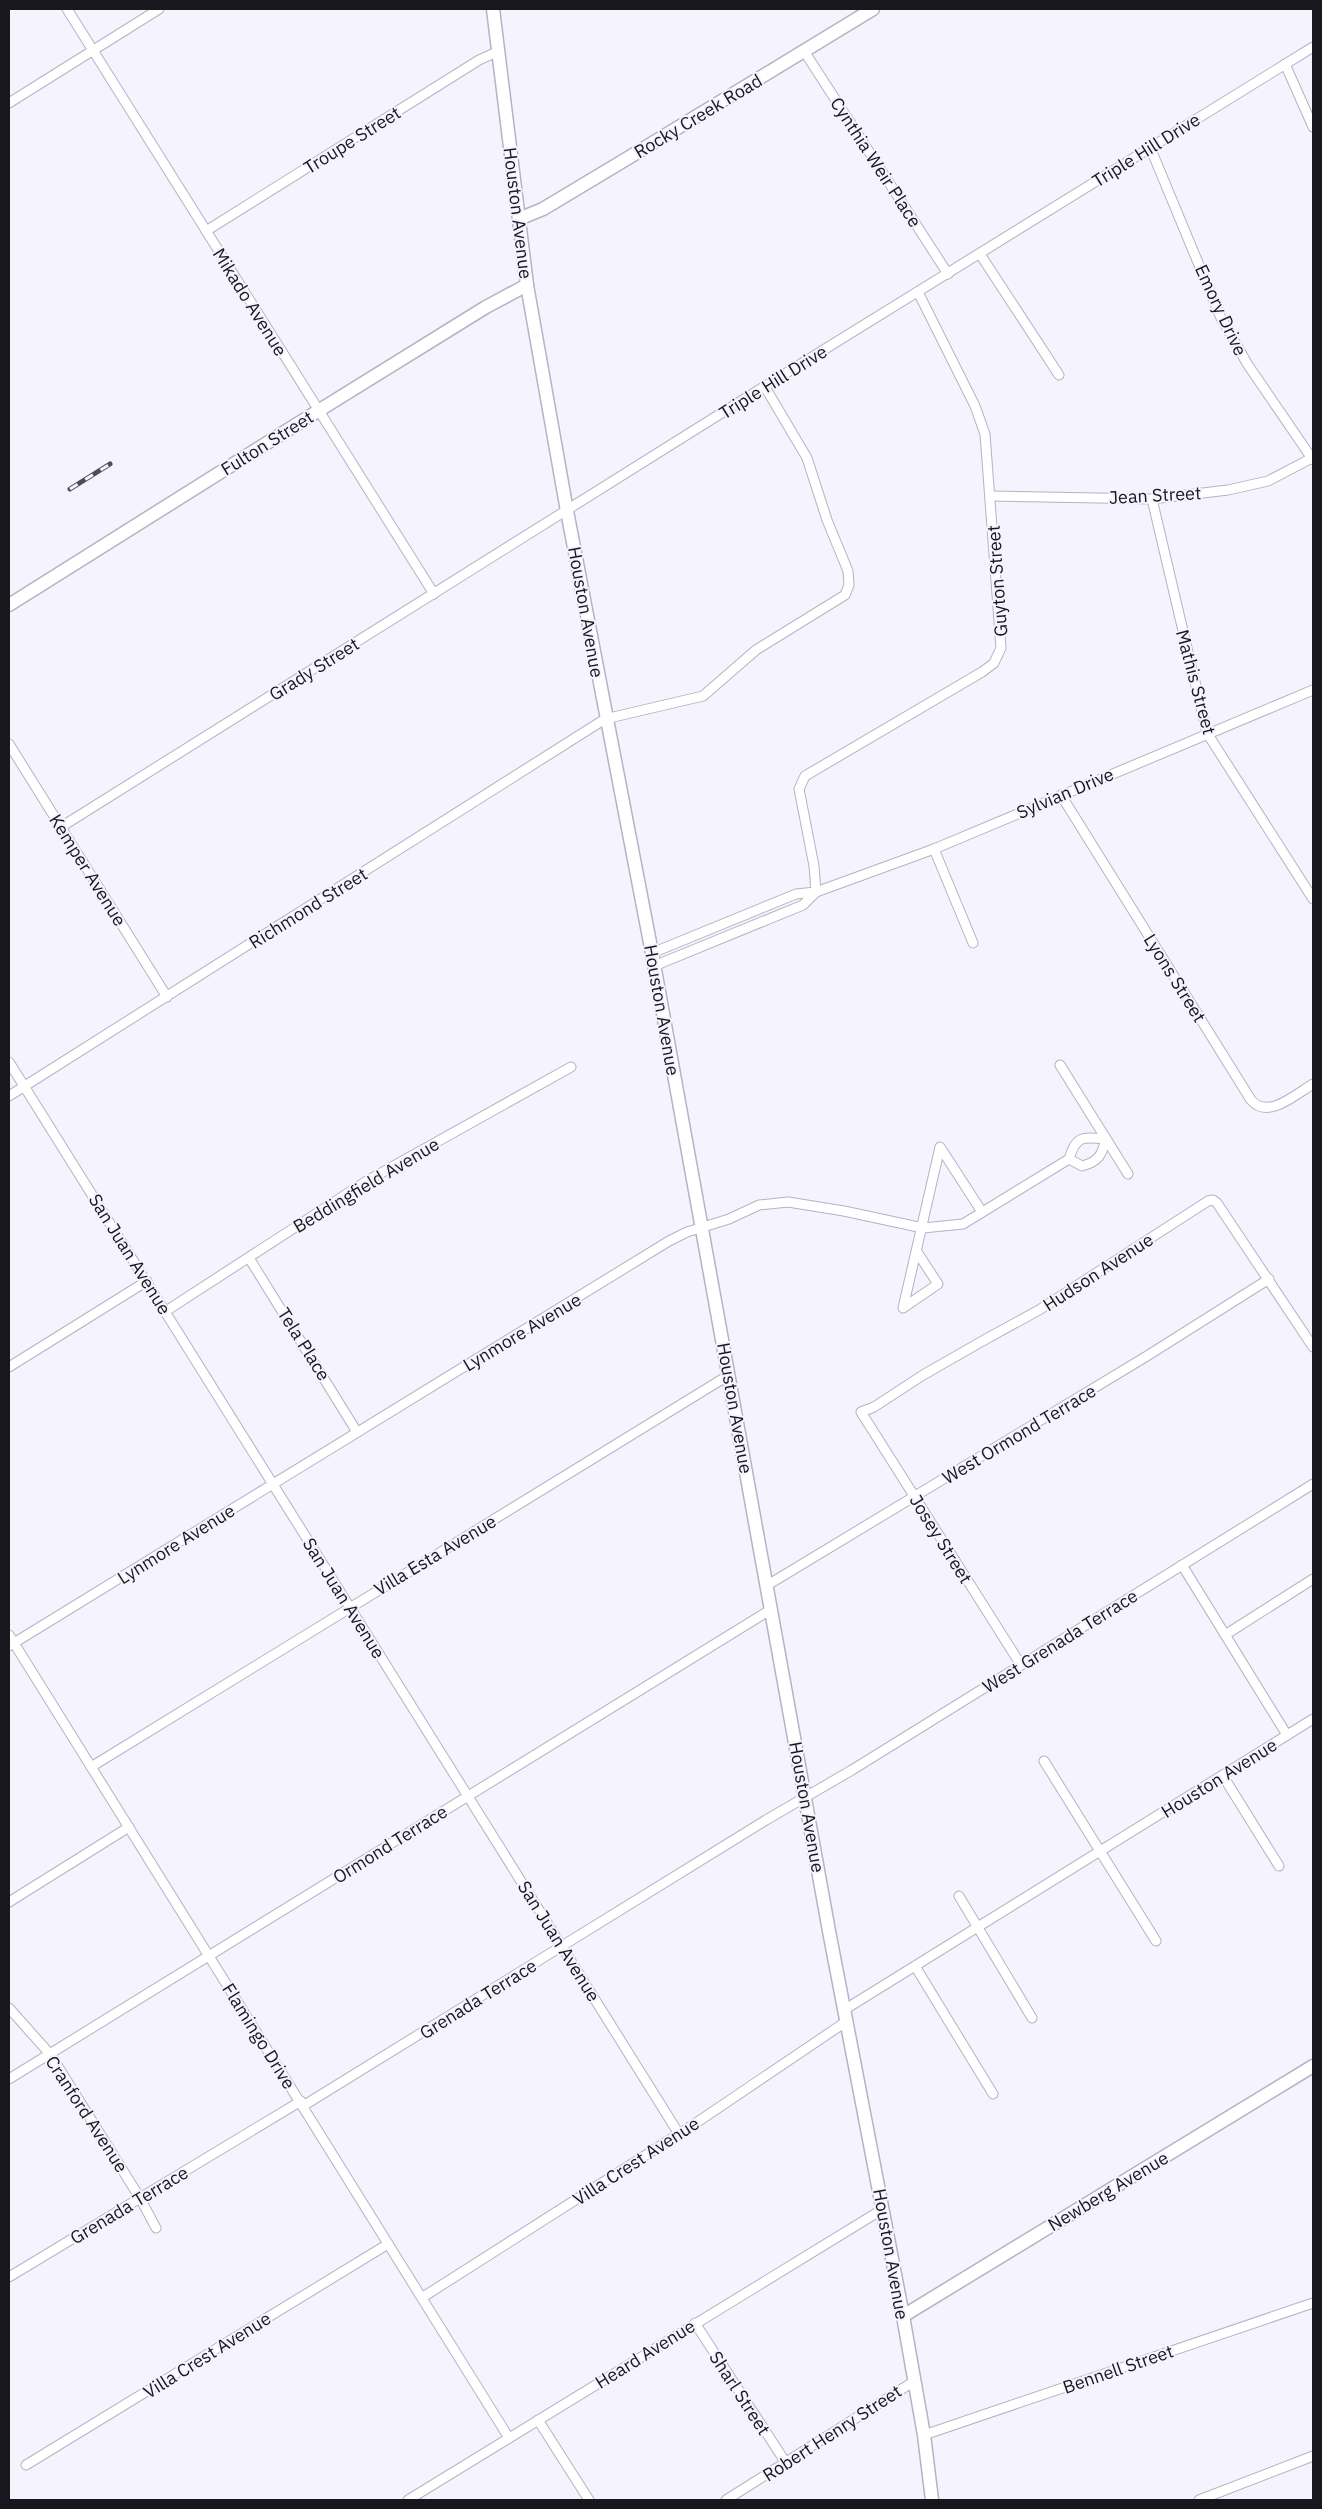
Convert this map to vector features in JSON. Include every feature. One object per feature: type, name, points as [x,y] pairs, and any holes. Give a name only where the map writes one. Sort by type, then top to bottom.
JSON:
[{"type":"street","name":"Mikado Avenue","points":[[67,9],[434,594]]},
{"type":"street","points":[[9,103],[159,9]]},
{"type":"street","name":"Houston Avenue","points":[[493,9],[527,285],[567,511],[703,1228],[770,1610],[903,2316],[913,2382],[924,2435],[932,2500]]},
{"type":"street","name":"Rocky Creek Road","points":[[520,218],[543,209],[873,9]]},
{"type":"street","name":"Triple Hill Drive","points":[[567,511],[1313,47]]},
{"type":"street","name":"Troupe Street","points":[[206,231],[479,60],[499,51]]},
{"type":"street","name":"Cynthia Weir Place","points":[[804,51],[948,274]]},
{"type":"street","points":[[1285,64],[1313,127]]},
{"type":"street","name":"Emory Drive","points":[[1150,147],[1222,318],[1248,365],[1313,459]]},
{"type":"street","points":[[980,254],[1059,374]]},
{"type":"street","name":"Fulton Street","points":[[9,605],[318,411],[527,285]]},
{"type":"street","name":"Guyton Street","points":[[816,892],[814,866],[800,798],[800,782],[805,776],[982,672],[994,663],[1002,645],[991,496],[983,427],[975,406],[918,292]]},
{"type":"street","name":"Richmond Street","points":[[9,1096],[606,719],[703,696],[756,650],[840,599],[848,590],[848,571],[827,520],[807,458],[765,387]]},
{"type":"street","name":"Jean Street","points":[[991,496],[1152,499],[1245,488],[1283,474],[1313,459]]},
{"type":"street","name":"Mathis Street","points":[[1152,499],[1207,732],[1313,900]]},
{"type":"street","name":"Grady Street","points":[[61,827],[567,511]]},
{"type":"street","name":"Sylvian Drive","points":[[652,953],[796,894],[816,892],[934,849],[1207,732],[1313,690]]},
{"type":"street","name":"Kemper Avenue","points":[[9,744],[167,997]]},
{"type":"street","name":"Lyons Street","points":[[1061,795],[1250,1100],[1263,1108],[1273,1107],[1313,1084]]},
{"type":"street","points":[[934,849],[973,943]]},
{"type":"street","name":"Sylvian Drive","points":[[654,966],[803,904],[816,892]]},
{"type":"street","name":"San Juan Avenue","points":[[9,1062],[679,2134]]},
{"type":"street","points":[[1060,1065],[1128,1174]]},
{"type":"street","name":"Beddingfield Avenue","points":[[166,1311],[407,1157],[571,1067]]},
{"type":"street","name":"Lynmore Avenue","points":[[10,1641],[669,1241],[759,1205],[788,1202],[844,1211],[923,1228],[963,1224],[1069,1159],[1073,1145],[1083,1137],[1106,1139]]},
{"type":"street","points":[[1069,1159],[1082,1166],[1093,1163],[1102,1155],[1106,1139]]},
{"type":"street","points":[[917,1252],[938,1284],[903,1308],[905,1298],[923,1228],[940,1147],[982,1212]]},
{"type":"street","name":"Hudson Avenue","points":[[861,1412],[874,1407],[923,1374],[1039,1310],[1194,1209],[1213,1200],[1269,1280]]},
{"type":"street","name":"Tela Place","points":[[249,1258],[357,1432]]},
{"type":"street","points":[[1269,1280],[1313,1347]]},
{"type":"street","name":"West Ormond Terrace","points":[[766,1586],[1148,1356],[1269,1280]]},
{"type":"street","points":[[9,1367],[147,1281]]},
{"type":"street","name":"Villa Esta Avenue","points":[[91,1766],[729,1375]]},
{"type":"street","name":"Josey Street","points":[[861,1412],[1021,1665]]},
{"type":"street","name":"West Grenada Terrace","points":[[805,1797],[1313,1484]]},
{"type":"street","name":"Houston Avenue","points":[[1182,1565],[1287,1735]]},
{"type":"street","points":[[1225,1635],[1313,1579]]},
{"type":"street","name":"Ormond Terrace","points":[[9,2079],[770,1610]]},
{"type":"street","name":"Flamingo Drive","points":[[10,1641],[91,1766],[509,2438]]},
{"type":"street","name":"Houston Avenue","points":[[846,2015],[915,1966],[1313,1719]]},
{"type":"street","points":[[1044,1761],[1156,1941]]},
{"type":"street","points":[[1223,1776],[1279,1866]]},
{"type":"street","name":"Grenada Terrace","points":[[9,2277],[302,2104],[805,1797]]},
{"type":"street","points":[[9,1902],[128,1827]]},
{"type":"street","points":[[959,1896],[1032,2018]]},
{"type":"street","points":[[915,1966],[993,2094]]},
{"type":"street","name":"Cranford Avenue","points":[[9,2008],[50,2054],[140,2198],[156,2228]]},
{"type":"street","name":"Villa Crest Avenue","points":[[423,2297],[679,2134],[846,2015]]},
{"type":"street","name":"Newberg Avenue","points":[[903,2316],[1313,2066]]},
{"type":"street","name":"Heard Avenue","points":[[408,2500],[883,2209]]},
{"type":"street","name":"Villa Crest Avenue","points":[[26,2465],[388,2244]]},
{"type":"street","name":"Bennell Street","points":[[924,2435],[1313,2303]]},
{"type":"street","name":"Sharl Street","points":[[695,2323],[786,2463]]},
{"type":"street","name":"Robert Henry Street","points":[[726,2500],[913,2382]]},
{"type":"street","points":[[538,2420],[589,2500]]},
{"type":"street","points":[[1199,2500],[1313,2456]]},
{"type":"railway","points":[[70,489],[110,464]]}]
